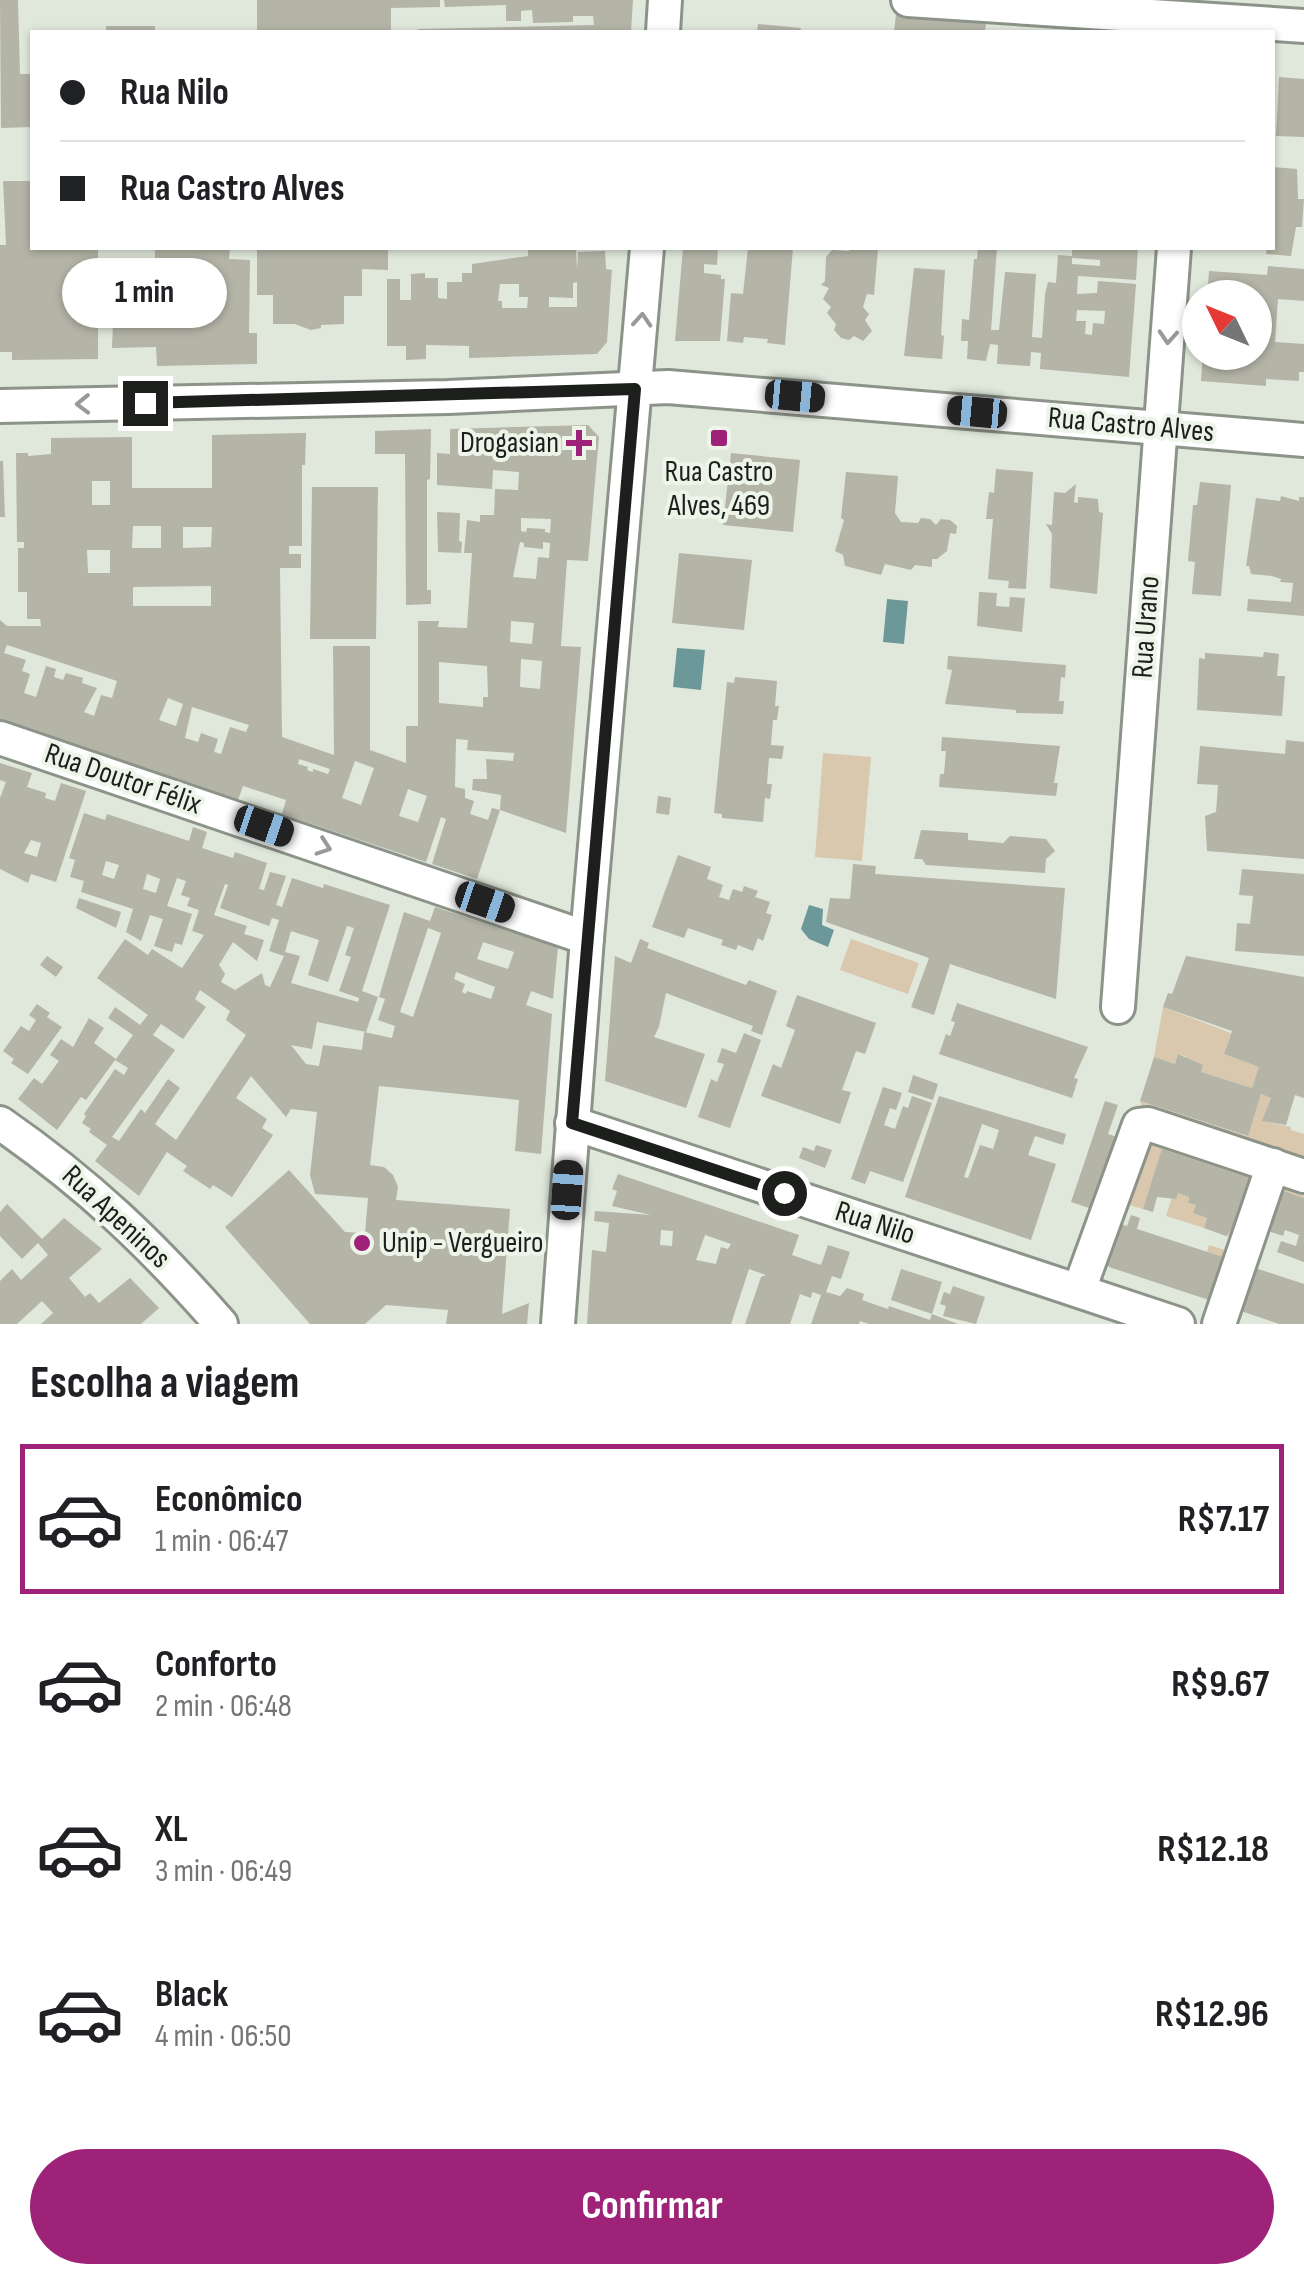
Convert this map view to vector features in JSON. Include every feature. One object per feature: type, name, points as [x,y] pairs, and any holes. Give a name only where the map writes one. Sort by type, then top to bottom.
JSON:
[{"type":"street","points":[[663,30],[665,0]]},
{"type":"street","points":[[908,0],[1304,26]]},
{"type":"street","points":[[558,1324],[647,250]]},
{"type":"street","name":"Rua Urano","points":[[1118,1008],[1174,250]]},
{"type":"street","name":"Rua Castro Alves","points":[[0,406],[722,390],[1304,440]]},
{"type":"street","name":"Rua Doutor Félix","points":[[0,738],[587,938]]},
{"type":"street","name":"Rua Apeninos","points":[[0,1123],[64,1168],[120,1217],[220,1324]]},
{"type":"street","name":"Rua Nilo","points":[[572,1123],[1178,1324]]},
{"type":"street","points":[[1079,1290],[1139,1125],[1148,1124],[1288,1170],[1218,1324]]},
{"type":"shaded area","points":[[823,753],[871,757],[862,861],[815,857]]},
{"type":"shaded area","points":[[851,939],[919,963],[908,994],[840,970]]},
{"type":"shaded area","points":[[1163,1007],[1231,1033],[1224,1054],[1259,1067],[1252,1088],[1201,1072],[1185,1056],[1178,1054],[1175,1064],[1154,1057]]},
{"type":"shaded area","points":[[1261,1094],[1271,1098],[1263,1121],[1304,1134],[1304,1198],[1273,1188],[1229,1259],[1207,1252],[1209,1245],[1231,1252],[1235,1239],[1226,1236],[1235,1226],[1163,1149],[1143,1209],[1119,1202],[1148,1124],[1140,1101],[1247,1136]]},
{"type":"shaded area","points":[[1178,1193],[1196,1205],[1193,1213],[1207,1218],[1204,1228],[1166,1216],[1172,1197]]},
{"type":"water","points":[[887,599],[908,601],[904,644],[883,642]]},
{"type":"water","points":[[677,648],[705,650],[701,690],[673,687]]},
{"type":"water","points":[[809,905],[823,909],[822,925],[834,930],[828,947],[809,939],[801,929]]},
{"type":"building","points":[[0,0],[18,0],[20,74],[30,74],[30,127],[1,128]]},
{"type":"building","points":[[257,0],[440,0],[440,7],[391,8],[391,30],[257,30]]},
{"type":"building","points":[[444,0],[633,0],[631,30],[418,30],[594,25],[593,16],[573,16],[573,22],[533,23],[532,10],[521,11],[521,21],[506,21],[506,5],[445,7]]},
{"type":"building","points":[[896,14],[986,24],[985,30],[894,30]]},
{"type":"building","points":[[758,24],[801,28],[800,30],[757,30]]},
{"type":"building","points":[[106,26],[155,26],[155,30],[106,30]]},
{"type":"building","points":[[1279,77],[1304,79],[1304,137],[1276,136]]},
{"type":"building","points":[[1275,167],[1297,169],[1298,199],[1304,199],[1302,227],[1296,227],[1291,256],[1266,254],[1267,250],[1275,250]]},
{"type":"building","points":[[3,181],[30,181],[30,250],[98,250],[98,359],[12,360],[12,352],[0,352],[0,245],[6,245]]},
{"type":"building","points":[[155,250],[230,250],[229,259],[250,260],[249,333],[257,333],[257,364],[157,366],[156,347],[112,348],[114,298],[126,298],[126,259],[155,258]]},
{"type":"building","points":[[257,250],[388,250],[388,270],[362,269],[362,296],[344,296],[344,324],[321,325],[311,330],[295,324],[273,324],[273,295],[257,295]]},
{"type":"building","points":[[528,250],[576,250],[577,270],[578,252],[605,251],[606,269],[612,270],[607,342],[597,354],[469,358],[469,346],[426,345],[426,359],[406,360],[406,346],[387,346],[387,279],[400,279],[400,300],[411,300],[411,274],[425,273],[425,278],[438,278],[438,298],[447,299],[447,282],[462,282],[462,273],[472,273],[472,264],[528,256]],"holes":[[[577,282],[577,307],[549,307],[549,297],[573,298],[573,283]],[[500,284],[519,284],[519,297],[528,297],[527,308],[502,308],[502,301],[498,301]]]},
{"type":"building","points":[[683,250],[718,250],[717,265],[704,264],[704,273],[725,279],[720,341],[675,341]]},
{"type":"building","points":[[748,250],[793,250],[785,345],[744,337],[743,343],[727,341],[731,293],[743,294]]},
{"type":"building","points":[[832,250],[878,250],[874,295],[867,294],[863,307],[869,314],[865,320],[872,331],[863,341],[854,336],[849,340],[841,338],[827,313],[831,307],[823,299],[829,288],[821,285],[825,281],[826,257]]},
{"type":"building","points":[[978,250],[997,250],[991,330],[999,330],[1005,272],[1036,274],[1032,337],[1042,338],[1045,294],[1048,282],[1056,283],[1058,255],[1072,256],[1072,250],[1138,250],[1136,280],[1078,276],[1077,294],[1097,293],[1098,281],[1136,284],[1129,377],[1040,369],[1041,353],[1031,352],[1030,366],[997,364],[998,345],[990,344],[986,361],[967,359],[968,341],[961,341],[962,319],[969,320]],"holes":[[[1072,258],[1100,260],[1100,266],[1072,264]],[[1077,310],[1105,311],[1104,324],[1093,323],[1092,335],[1085,334],[1086,321],[1076,321]]]},
{"type":"building","points":[[1268,266],[1304,269],[1304,301],[1278,299],[1275,342],[1304,344],[1304,372],[1299,372],[1299,381],[1266,379],[1266,386],[1201,381],[1202,370],[1272,370],[1272,280],[1208,280],[1209,271],[1267,275]]},
{"type":"building","points":[[914,268],[945,270],[942,359],[904,356]]},
{"type":"building","points":[[588,425],[599,437],[588,561],[567,560],[561,646],[581,647],[566,833],[500,810],[477,879],[432,864],[446,819],[441,817],[426,862],[282,814],[286,800],[243,786],[238,800],[0,721],[0,620],[7,626],[41,626],[40,619],[27,619],[27,592],[18,592],[18,548],[24,548],[24,542],[17,542],[16,453],[51,454],[51,438],[132,437],[132,488],[212,488],[212,435],[306,433],[302,546],[289,546],[289,554],[301,554],[301,568],[280,568],[282,737],[334,755],[333,646],[370,646],[370,750],[406,763],[406,726],[418,726],[418,621],[439,621],[438,627],[467,628],[472,553],[464,553],[467,520],[480,522],[480,515],[494,515],[495,489],[518,490],[519,472],[493,470],[492,489],[437,485],[437,453],[450,454],[450,429]],"holes":[[[92,481],[110,481],[110,505],[92,505]],[[521,518],[551,519],[550,533],[527,528],[526,532],[521,531]],[[133,526],[161,526],[161,548],[132,548]],[[183,527],[212,527],[211,547],[183,548]],[[520,542],[524,547],[543,549],[543,542],[550,543],[549,558],[538,557],[536,579],[513,577]],[[87,550],[110,550],[110,573],[88,573]],[[211,586],[211,606],[133,606],[133,587]],[[511,621],[534,623],[532,644],[510,642]],[[7,645],[117,681],[112,698],[101,695],[94,716],[84,712],[97,688],[82,683],[83,678],[66,673],[63,680],[54,677],[56,669],[46,666],[36,697],[24,693],[30,674],[22,671],[26,660],[4,653]],[[521,659],[542,661],[540,689],[520,687]],[[439,662],[487,666],[488,697],[483,697],[483,707],[439,703]],[[168,698],[183,704],[176,726],[159,720]],[[192,707],[249,725],[246,732],[230,727],[221,754],[214,752],[218,739],[201,733],[198,742],[185,738]],[[456,739],[468,740],[467,750],[514,753],[513,761],[486,759],[487,779],[473,779],[472,790],[501,795],[500,810],[492,808],[488,820],[470,814],[474,801],[465,798],[465,789],[455,787]],[[299,759],[330,769],[328,774],[307,770],[308,767],[298,764]],[[355,761],[374,768],[361,805],[342,798]],[[408,789],[427,796],[418,822],[399,816]]]},
{"type":"building","points":[[431,429],[427,590],[431,590],[431,604],[406,605],[405,454],[375,454],[375,431]]},
{"type":"building","points":[[731,453],[800,460],[793,532],[723,525]]},
{"type":"building","points":[[3,461],[5,517],[0,517]]},
{"type":"building","points":[[996,469],[1033,472],[1026,589],[1008,588],[1009,581],[988,579],[993,519],[986,519]]},
{"type":"building","points":[[846,472],[898,476],[895,513],[901,522],[918,523],[921,518],[936,525],[941,519],[950,520],[957,526],[956,534],[950,533],[947,551],[932,559],[932,567],[915,565],[911,570],[885,564],[881,575],[845,566],[843,555],[835,551],[844,520],[841,518]]},
{"type":"building","points":[[1200,482],[1231,485],[1221,596],[1192,594],[1195,562],[1188,561],[1193,505],[1197,505]]},
{"type":"building","points":[[1076,484],[1074,502],[1078,503],[1078,497],[1098,499],[1099,512],[1103,513],[1097,594],[1050,588],[1052,534],[1046,524],[1052,525],[1054,492],[1065,493]]},
{"type":"building","points":[[312,487],[378,487],[376,639],[310,639]]},
{"type":"building","points":[[1281,496],[1299,501],[1299,497],[1304,497],[1304,616],[1247,611],[1248,599],[1291,602],[1293,583],[1251,574],[1246,566],[1256,498],[1280,501]]},
{"type":"building","points":[[437,512],[460,513],[461,553],[438,552]]},
{"type":"building","points":[[679,553],[752,560],[744,630],[672,623]]},
{"type":"building","points":[[979,592],[997,593],[996,606],[1009,607],[1010,597],[1025,598],[1022,632],[977,626]]},
{"type":"building","points":[[1264,652],[1279,654],[1277,676],[1285,676],[1282,716],[1197,710],[1199,658],[1205,659],[1205,653],[1263,657]]},
{"type":"building","points":[[948,656],[1066,665],[1059,701],[1064,701],[1063,714],[945,704],[952,670],[947,669]]},
{"type":"building","points":[[735,677],[777,681],[775,706],[779,706],[777,720],[773,720],[771,745],[784,746],[782,759],[769,758],[767,784],[772,784],[770,799],[765,798],[763,822],[722,818],[722,814],[714,813],[727,682],[734,683]]},
{"type":"building","points":[[942,737],[1060,746],[1054,783],[1058,783],[1056,796],[939,787],[946,751],[941,751]]},
{"type":"building","points":[[1286,740],[1304,742],[1304,859],[1207,851],[1205,816],[1216,812],[1218,785],[1197,784],[1200,746],[1285,754]]},
{"type":"building","points":[[0,763],[32,773],[27,787],[46,793],[45,798],[55,801],[61,783],[86,791],[56,882],[31,874],[28,883],[0,869],[0,798],[6,782],[0,780]],"holes":[[[31,840],[41,843],[37,857],[24,853]]]},
{"type":"building","points":[[658,796],[671,798],[669,815],[656,813]]},
{"type":"building","points":[[84,813],[105,820],[107,814],[189,841],[193,827],[207,832],[202,848],[233,858],[235,852],[267,863],[259,889],[264,890],[270,872],[286,876],[276,905],[282,907],[292,878],[390,905],[362,991],[378,997],[366,1032],[317,1022],[312,1049],[291,1045],[306,1064],[319,1066],[323,1045],[362,1050],[364,1032],[392,1038],[395,1026],[378,1020],[385,999],[379,997],[404,912],[430,921],[435,907],[558,947],[553,999],[531,991],[526,1005],[552,1014],[541,1154],[515,1151],[519,1100],[379,1086],[370,1165],[384,1167],[393,1175],[398,1187],[396,1200],[510,1209],[502,1314],[529,1303],[527,1324],[446,1324],[448,1310],[386,1305],[365,1324],[310,1324],[225,1227],[289,1170],[345,1232],[365,1233],[368,1198],[315,1194],[310,1175],[317,1112],[291,1109],[286,1117],[251,1076],[236,1098],[267,1119],[262,1128],[273,1135],[232,1197],[213,1185],[210,1189],[183,1171],[187,1166],[167,1152],[139,1196],[95,1161],[107,1145],[82,1123],[115,1069],[124,1075],[128,1068],[115,1060],[86,1100],[81,1097],[57,1130],[18,1099],[34,1078],[42,1084],[59,1061],[50,1055],[61,1039],[73,1047],[89,1018],[104,1028],[94,1043],[116,1059],[133,1035],[108,1018],[115,1007],[140,1025],[148,1015],[97,978],[125,939],[148,955],[152,949],[182,968],[204,935],[192,931],[199,910],[187,906],[190,898],[181,895],[186,881],[177,878],[167,906],[192,914],[182,945],[175,943],[172,952],[154,946],[163,919],[150,915],[141,941],[126,932],[133,909],[81,892],[84,881],[70,877],[75,860],[69,858]],"holes":[[[106,861],[119,865],[114,879],[102,875]],[[147,874],[160,879],[156,893],[143,889]],[[225,884],[228,885],[220,908],[269,926],[272,918],[279,920],[269,951],[284,956],[270,987],[265,985],[262,973],[235,990],[221,982],[225,974],[219,965],[233,942],[257,961],[264,940],[244,934],[247,926],[214,915]],[[347,926],[354,928],[345,955],[351,957],[339,991],[359,998],[358,1002],[291,983],[300,956],[285,952],[291,931],[319,940],[308,975],[328,982]],[[428,928],[441,933],[413,1017],[400,1012]],[[483,942],[514,952],[508,969],[477,959]],[[456,972],[495,987],[491,999],[462,992],[465,984],[454,979]],[[200,990],[230,1011],[226,1020],[246,1035],[176,1140],[155,1124],[180,1088],[168,1079],[145,1113],[141,1109],[119,1141],[112,1137],[175,1050],[153,1035],[161,1024],[183,1039],[206,1007],[195,999]]]},
{"type":"building","points":[[921,830],[968,833],[968,840],[1003,843],[1010,836],[1046,839],[1055,851],[1046,859],[1045,873],[926,865],[922,859],[914,859]]},
{"type":"building","points":[[678,855],[711,867],[707,879],[723,885],[719,897],[729,900],[733,889],[742,892],[744,886],[758,891],[755,897],[770,902],[766,913],[772,915],[763,941],[758,938],[753,951],[738,945],[736,950],[721,945],[723,940],[688,928],[684,938],[652,927]]},
{"type":"building","points":[[853,864],[876,866],[875,874],[1065,888],[1056,999],[950,964],[934,1015],[911,1007],[929,958],[826,922],[830,898],[850,899]]},
{"type":"building","points":[[1242,869],[1304,874],[1304,956],[1235,951],[1237,923],[1250,924],[1253,896],[1239,895]]},
{"type":"building","points":[[79,898],[121,912],[116,928],[76,908]]},
{"type":"building","points":[[640,939],[649,943],[647,948],[746,985],[749,980],[777,991],[762,1035],[751,1031],[753,1026],[666,993],[654,1037],[705,1054],[686,1108],[605,1081],[615,956],[631,963]]},
{"type":"building","points":[[47,956],[63,967],[56,977],[40,965]]},
{"type":"building","points":[[1186,956],[1304,977],[1304,1098],[1295,1095],[1286,1125],[1262,1121],[1271,1098],[1261,1094],[1248,1136],[1140,1101],[1154,1057],[1175,1064],[1178,1054],[1203,1065],[1201,1072],[1252,1088],[1259,1067],[1224,1054],[1232,1031],[1163,1007]]},
{"type":"building","points":[[797,995],[876,1023],[865,1054],[856,1051],[842,1090],[851,1092],[840,1124],[761,1096],[773,1064],[781,1068],[795,1030],[786,1026]]},
{"type":"building","points":[[957,1003],[1088,1047],[1074,1078],[1078,1079],[1072,1098],[939,1054],[955,1022],[951,1021]]},
{"type":"building","points":[[37,1004],[62,1027],[28,1074],[11,1063],[14,1059],[3,1051],[21,1026],[29,1031],[36,1020],[29,1015]]},
{"type":"building","points":[[744,1033],[761,1040],[730,1128],[698,1117],[711,1079],[717,1082],[724,1064],[717,1062],[722,1048],[736,1053]]},
{"type":"building","points":[[913,1075],[938,1084],[933,1100],[908,1092]]},
{"type":"building","points":[[883,1087],[902,1093],[896,1110],[890,1108],[884,1125],[895,1129],[903,1106],[908,1108],[912,1096],[932,1103],[903,1182],[870,1171],[865,1184],[851,1179]]},
{"type":"building","points":[[939,1096],[1066,1134],[1063,1145],[1035,1136],[1028,1155],[1056,1164],[1031,1240],[905,1197]],"holes":[[[982,1124],[999,1130],[993,1149],[980,1145],[968,1178],[964,1177]]]},
{"type":"building","points":[[1105,1101],[1118,1105],[1108,1134],[1117,1137],[1092,1209],[1071,1202]]},
{"type":"building","points":[[816,1145],[832,1150],[825,1168],[799,1158],[803,1147],[814,1151]]},
{"type":"building","points":[[1162,1149],[1256,1180],[1239,1228],[1235,1226],[1226,1236],[1204,1228],[1207,1218],[1193,1213],[1196,1205],[1178,1193],[1176,1199],[1157,1197],[1153,1212],[1143,1209]]},
{"type":"building","points":[[618,1174],[799,1235],[792,1255],[821,1265],[828,1245],[850,1252],[841,1279],[832,1276],[826,1292],[840,1296],[847,1288],[864,1294],[862,1300],[888,1309],[889,1306],[930,1320],[932,1314],[958,1324],[811,1324],[821,1295],[812,1292],[811,1298],[800,1294],[790,1324],[745,1324],[761,1277],[766,1275],[749,1269],[731,1324],[587,1324],[592,1250],[606,1252],[609,1223],[594,1221],[595,1211],[651,1215],[612,1206],[617,1191],[612,1189]],"holes":[[[661,1230],[673,1231],[672,1246],[660,1245]],[[705,1235],[731,1244],[728,1249],[721,1247],[716,1264],[696,1260]]]},
{"type":"building","points":[[1272,1187],[1304,1198],[1304,1262],[1277,1252],[1281,1241],[1296,1246],[1299,1235],[1285,1230],[1283,1236],[1268,1231]]},
{"type":"building","points":[[7,1204],[42,1239],[64,1218],[102,1249],[69,1278],[85,1297],[90,1293],[99,1303],[130,1278],[159,1308],[141,1324],[41,1324],[53,1313],[42,1301],[17,1324],[0,1324],[0,1281],[12,1269],[21,1280],[48,1255],[38,1243],[22,1259],[0,1236],[0,1212]]},
{"type":"building","points":[[1131,1215],[1140,1218],[1137,1229],[1229,1259],[1215,1302],[1109,1267],[1102,1254],[1113,1221],[1127,1226]]},
{"type":"building","points":[[1246,1265],[1304,1284],[1304,1324],[1279,1324],[1232,1308]]},
{"type":"building","points":[[901,1269],[942,1282],[932,1314],[891,1300]]},
{"type":"building","points":[[953,1286],[985,1297],[976,1324],[943,1316],[946,1306],[940,1304],[944,1292],[950,1294]]},
{"type":"place","name":"Rua Castro Alves, 469","points":[[719,438]]},
{"type":"place","name":"Drogasian","points":[[579,443]]},
{"type":"place","name":"Unip - Vergueiro","points":[[362,1243]]},
{"type":"route","points":[[145,403],[635,389],[572,1123],[784,1193]]}]
